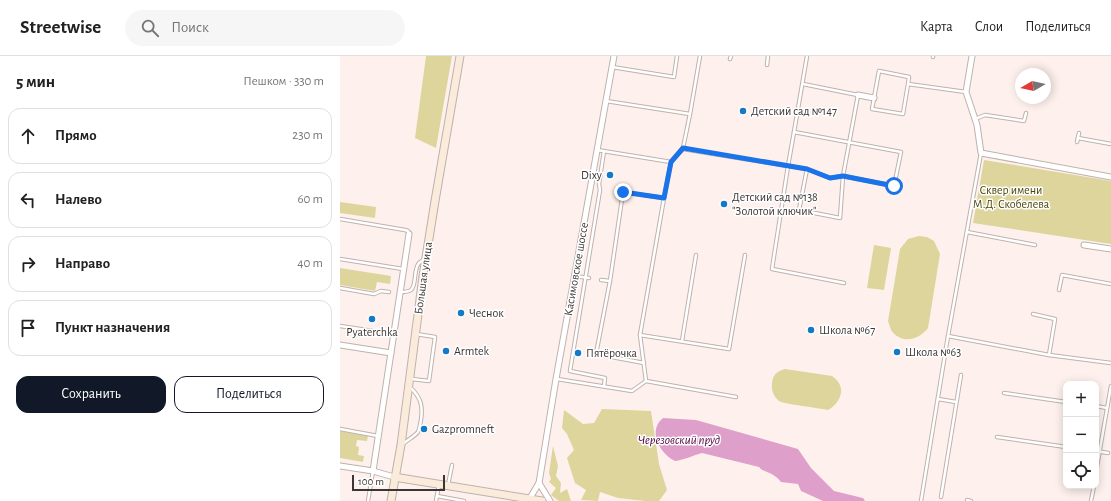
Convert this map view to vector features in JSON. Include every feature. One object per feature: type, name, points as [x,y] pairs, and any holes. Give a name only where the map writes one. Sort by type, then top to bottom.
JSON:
[{"type":"street","name":"Большая улица","points":[[390,501],[400,445],[438,178],[460,56]]},
{"type":"street","name":"Касимовское шоссе","points":[[530,498],[539,483],[556,379],[614,56]]},
{"type":"street","points":[[972,56],[966,92],[977,125],[981,153],[1111,177]]},
{"type":"street","points":[[858,95],[874,98]]},
{"type":"street","points":[[373,471],[409,234]]},
{"type":"street","points":[[1084,245],[1111,249]]},
{"type":"street","points":[[340,345],[391,353]]},
{"type":"street","points":[[340,466],[373,471],[394,478],[542,501]]},
{"type":"street","points":[[539,483],[550,501]]},
{"type":"lane","points":[[612,67],[674,78],[678,56]]},
{"type":"lane","points":[[646,381],[640,335],[671,162],[683,148],[700,56]]},
{"type":"lane","points":[[767,65],[768,56]]},
{"type":"lane","points":[[807,56],[772,269],[844,283]]},
{"type":"lane","points":[[879,71],[909,77],[908,84],[903,114],[872,109],[879,71]]},
{"type":"lane","points":[[802,84],[858,95],[843,176],[840,218],[799,210],[807,169]]},
{"type":"lane","points":[[908,84],[966,92]]},
{"type":"lane","points":[[606,101],[690,114]]},
{"type":"lane","points":[[975,119],[985,115],[1024,121],[1026,113]]},
{"type":"lane","points":[[683,148],[807,169],[830,178],[843,176],[894,186],[901,152],[794,132]]},
{"type":"lane","points":[[1077,142],[1079,133]]},
{"type":"lane","points":[[1078,138],[1111,144]]},
{"type":"lane","points":[[597,150],[671,162]]},
{"type":"lane","points":[[604,152],[587,278],[570,371],[605,378],[604,386]]},
{"type":"lane","points":[[921,501],[948,336],[981,153]]},
{"type":"lane","points":[[644,363],[596,354],[610,281],[623,192],[664,198]]},
{"type":"lane","points":[[340,219],[405,230],[408,231],[409,234]]},
{"type":"lane","points":[[967,232],[1035,245]]},
{"type":"lane","points":[[682,341],[696,255]]},
{"type":"lane","points":[[640,335],[729,348],[745,255]]},
{"type":"lane","points":[[400,292],[411,290],[418,264],[426,258]]},
{"type":"lane","points":[[340,260],[404,269]]},
{"type":"lane","points":[[1059,290],[1062,275],[1111,284]]},
{"type":"lane","points":[[575,276],[587,278]]},
{"type":"lane","points":[[601,280],[610,281]]},
{"type":"lane","points":[[340,288],[374,294],[381,291],[389,292]]},
{"type":"lane","points":[[1033,314],[1055,319],[1048,355]]},
{"type":"lane","points":[[340,326],[394,334]]},
{"type":"lane","points":[[400,445],[416,434],[418,430],[422,410],[418,396],[409,382],[429,381],[435,337],[415,334]]},
{"type":"lane","points":[[948,336],[1048,355],[1111,363]]},
{"type":"lane","points":[[940,497],[961,375]]},
{"type":"lane","points":[[556,379],[632,391],[646,381],[736,396]]},
{"type":"lane","points":[[1099,446],[1111,386]]},
{"type":"lane","points":[[1004,393],[1063,402]]},
{"type":"lane","points":[[938,399],[956,402]]},
{"type":"lane","points":[[1099,407],[1107,408]]},
{"type":"lane","points":[[340,429],[378,436]]},
{"type":"lane","points":[[997,437],[1063,447]]},
{"type":"lane","points":[[1099,451],[1108,453]]},
{"type":"lane","points":[[448,486],[452,465]]},
{"type":"lane","points":[[368,501],[373,471]]},
{"type":"lane","points":[[436,501],[439,484]]},
{"type":"lane","points":[[1091,501],[1093,489]]},
{"type":"lane","points":[[437,496],[464,501]]},
{"type":"lane","points":[[967,500],[971,501]]},
{"type":"green space","points":[[426,56],[452,56],[436,148],[415,138]]},
{"type":"green space","name":"Сквер имени М.Д. Скобелева","points":[[984,160],[1111,181],[1111,244],[973,223]]},
{"type":"green space","points":[[340,202],[376,207],[375,218],[340,213]]},
{"type":"green space","points":[[919,236],[927,237],[934,241],[940,254],[928,328],[915,338],[905,339],[895,335],[891,330],[888,321],[900,249],[908,239]]},
{"type":"green space","points":[[874,245],[891,248],[884,290],[867,288]]},
{"type":"green space","points":[[340,268],[391,276],[390,284],[377,282],[375,291],[340,285]]},
{"type":"green space","points":[[785,369],[832,376],[840,384],[841,389],[841,394],[837,403],[828,410],[779,401],[772,391],[772,381],[779,371]]},
{"type":"green space","points":[[602,409],[651,411],[659,464],[667,490],[659,501],[618,498],[600,492],[598,501],[581,500],[586,490],[575,483],[567,458],[574,450],[567,434],[562,428],[564,410],[583,424],[594,423]]},
{"type":"green space","points":[[340,431],[368,436],[367,441],[357,440],[356,446],[359,447],[358,455],[364,456],[363,462],[340,458]]},
{"type":"green space","points":[[553,446],[558,466],[556,476],[561,483],[560,493],[567,489],[571,501],[559,501],[551,495],[556,488],[549,482],[551,479],[549,473]]},
{"type":"water","name":"Черезовский пруд","points":[[663,418],[696,420],[798,449],[811,468],[834,491],[863,498],[865,501],[823,501],[801,491],[798,484],[781,482],[775,476],[759,467],[702,453],[675,461],[660,448],[657,442],[656,429],[658,423]]},
{"type":"place","name":"Детский сад №147","points":[[743,111]]},
{"type":"place","name":"Dixy","points":[[610,175]]},
{"type":"place","name":"Детский сад №138 \"Золотой ключик\"","points":[[724,204]]},
{"type":"place","name":"Чеснок","points":[[461,313]]},
{"type":"place","name":"Pyaterchka","points":[[372,319]]},
{"type":"place","name":"Школа №67","points":[[811,330]]},
{"type":"place","name":"Armtek","points":[[446,351]]},
{"type":"place","name":"Школа №63","points":[[897,352]]},
{"type":"place","name":"Пятёрочка","points":[[578,353]]},
{"type":"place","name":"Gazpromneft","points":[[424,429]]},
{"type":"route","points":[[623,192],[664,198],[671,162],[683,148],[807,169],[830,178],[843,176],[894,186]]}]
